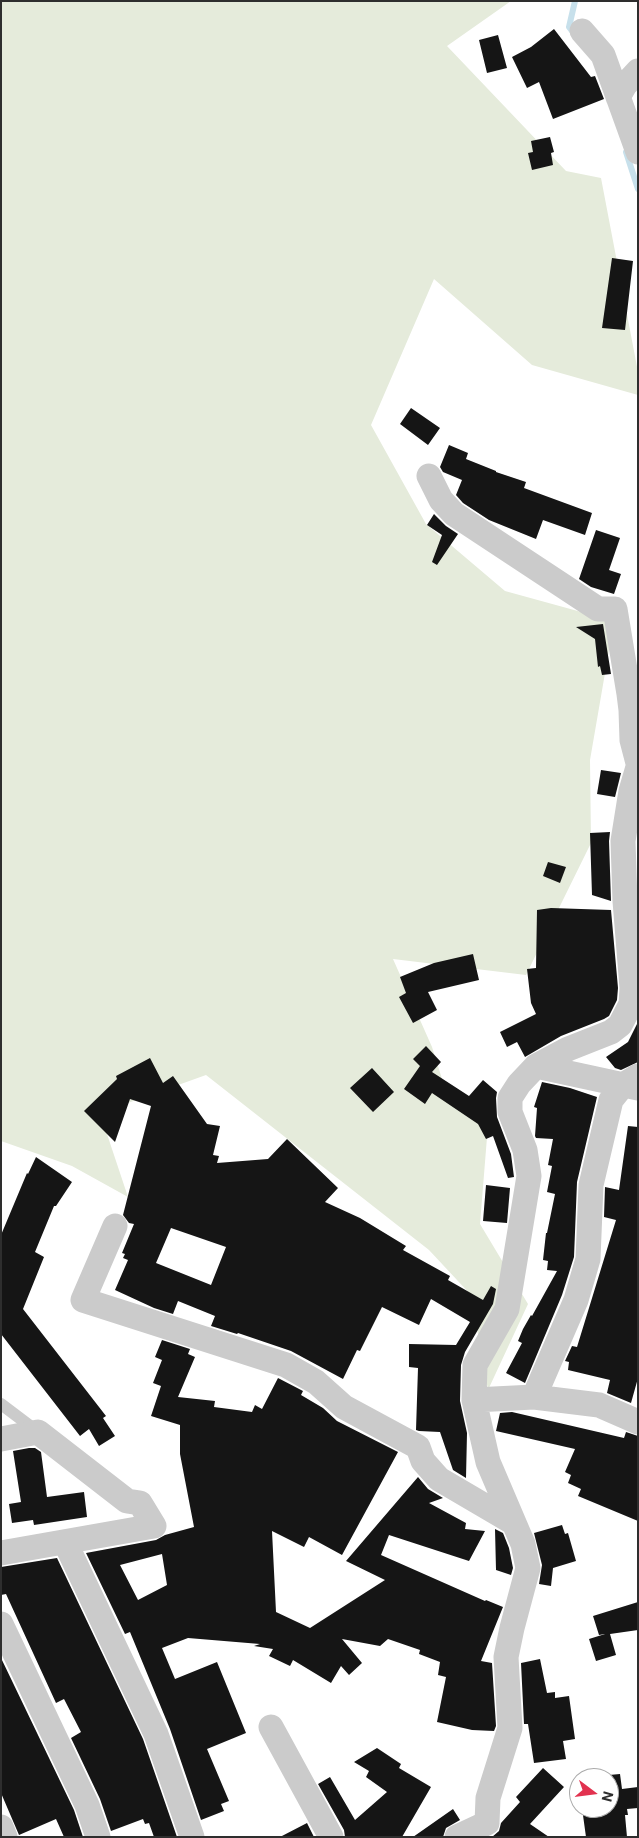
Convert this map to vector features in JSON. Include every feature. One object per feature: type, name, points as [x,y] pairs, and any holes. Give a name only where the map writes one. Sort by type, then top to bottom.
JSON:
[{"type":"street","points":[[582,31],[602,55],[638,152]]},
{"type":"street","points":[[618,97],[625,85],[638,71]]},
{"type":"street","points":[[429,476],[441,500],[454,514],[598,609],[615,609],[633,694],[632,740],[638,765],[631,791],[623,841],[624,901],[632,988],[631,1004],[620,1026],[611,1032],[568,1049],[536,1066],[519,1084],[510,1098],[510,1112],[525,1150],[529,1176],[507,1309],[475,1365],[474,1400],[488,1462],[524,1544],[528,1568],[506,1658],[510,1728],[488,1798],[488,1830],[457,1837]]},
{"type":"street","points":[[536,1066],[633,1083]]},
{"type":"street","points":[[534,1397],[576,1300],[588,1259],[591,1185],[611,1100],[633,1083]]},
{"type":"street","points":[[115,1226],[83,1300],[286,1365],[316,1382],[344,1407],[418,1447],[423,1461],[439,1479],[514,1523]]},
{"type":"street","points":[[474,1400],[534,1397],[599,1405],[638,1422]]},
{"type":"street","points":[[1,1439],[38,1432],[127,1501],[140,1504],[154,1526],[1,1554]]},
{"type":"street","points":[[65,1542],[156,1734],[192,1837]]},
{"type":"street","points":[[1,1624],[80,1789],[98,1837]]},
{"type":"street","points":[[271,1727],[331,1837]]},
{"type":"street","points":[[1,1827],[5,1837]]},
{"type":"lane","points":[[1,1404],[38,1432]]},
{"type":"green space","points":[[1,1],[511,1],[447,46],[566,171],[601,178],[638,372],[638,395],[532,365],[434,279],[371,425],[426,524],[505,591],[614,621],[590,760],[591,843],[526,975],[393,959],[432,1047],[448,1098],[488,1125],[480,1224],[528,1304],[488,1390],[471,1295],[429,1250],[206,1075],[100,1113],[128,1197],[72,1166],[1,1141]]},
{"type":"building","points":[[554,29],[591,77],[595,76],[604,99],[553,119],[539,82],[527,88],[512,57],[531,47]]},
{"type":"building","points":[[498,35],[507,68],[487,73],[479,40]]},
{"type":"building","points":[[550,137],[554,152],[551,153],[553,165],[532,170],[528,153],[533,152],[531,141]]},
{"type":"building","points":[[612,258],[633,261],[625,330],[602,328]]},
{"type":"building","points":[[411,408],[440,428],[428,445],[400,424]]},
{"type":"building","points":[[449,445],[468,453],[466,459],[526,482],[524,488],[592,513],[585,535],[543,520],[536,539],[489,520],[463,503],[456,495],[462,480],[443,472],[440,467]]},
{"type":"building","points":[[434,514],[446,526],[458,534],[437,565],[432,562],[442,535],[427,525]]},
{"type":"building","points":[[596,530],[620,538],[609,570],[621,574],[614,594],[591,587],[579,579]]},
{"type":"building","points":[[603,624],[611,674],[602,675],[600,666],[598,667],[595,639],[576,627]]},
{"type":"building","points":[[601,770],[621,773],[615,797],[597,794]]},
{"type":"building","points":[[610,832],[611,901],[592,895],[590,833]]},
{"type":"building","points":[[548,862],[566,867],[560,883],[543,876]]},
{"type":"building","points":[[551,908],[611,910],[618,988],[617,1000],[609,1016],[561,1036],[525,1057],[517,1042],[507,1047],[500,1032],[536,1014],[531,1003],[527,969],[536,968],[537,910]]},
{"type":"building","points":[[473,954],[479,980],[428,992],[437,1010],[413,1023],[399,997],[406,993],[400,977],[434,963]]},
{"type":"building","points":[[638,1022],[638,1062],[621,1070],[615,1068],[606,1057],[628,1042]]},
{"type":"building","points":[[426,1046],[441,1062],[432,1072],[469,1096],[483,1080],[497,1092],[497,1117],[511,1154],[514,1177],[508,1178],[493,1136],[486,1139],[478,1124],[432,1093],[425,1104],[404,1089],[420,1066],[413,1059]]},
{"type":"building","points":[[150,1058],[163,1083],[173,1076],[207,1124],[220,1126],[213,1155],[219,1156],[217,1163],[268,1159],[287,1139],[338,1188],[325,1202],[360,1218],[406,1246],[403,1250],[450,1276],[448,1280],[483,1300],[491,1286],[496,1289],[493,1304],[465,1352],[461,1365],[460,1401],[467,1433],[466,1478],[453,1470],[440,1432],[416,1430],[418,1368],[409,1367],[409,1344],[456,1345],[470,1322],[431,1299],[419,1325],[382,1307],[360,1351],[357,1350],[343,1379],[291,1351],[211,1326],[215,1316],[178,1301],[173,1314],[154,1308],[115,1290],[128,1260],[123,1258],[125,1254],[122,1253],[134,1224],[129,1223],[123,1215],[151,1106],[130,1099],[115,1142],[84,1111],[117,1079],[116,1076]],"holes":[[[171,1228],[226,1247],[211,1285],[156,1263]]]},
{"type":"building","points":[[372,1068],[394,1092],[373,1112],[350,1088]]},
{"type":"building","points":[[542,1082],[570,1088],[597,1097],[577,1182],[574,1257],[562,1295],[525,1383],[506,1373],[522,1343],[518,1341],[523,1329],[557,1271],[547,1270],[548,1261],[543,1260],[546,1233],[555,1194],[547,1192],[552,1166],[548,1165],[553,1139],[536,1138],[535,1136],[537,1108],[534,1107]]},
{"type":"building","points":[[628,1126],[638,1127],[638,1378],[631,1403],[607,1393],[610,1380],[568,1370],[569,1362],[565,1361],[572,1346],[577,1347],[616,1220],[604,1217],[605,1187],[619,1190]]},
{"type":"building","points":[[36,1157],[72,1182],[56,1206],[54,1206],[35,1252],[44,1257],[23,1309],[106,1416],[103,1418],[115,1436],[99,1446],[89,1429],[80,1436],[1,1334],[1,1235],[27,1173]]},
{"type":"building","points":[[486,1185],[510,1188],[507,1223],[483,1221]]},
{"type":"building","points":[[162,1340],[190,1349],[188,1354],[195,1357],[178,1397],[215,1401],[214,1407],[252,1412],[255,1405],[262,1409],[278,1378],[303,1391],[301,1395],[323,1408],[337,1421],[398,1452],[342,1555],[309,1537],[304,1547],[272,1531],[276,1612],[310,1628],[385,1580],[346,1561],[418,1477],[428,1489],[443,1498],[429,1503],[466,1523],[465,1529],[485,1531],[469,1561],[389,1535],[381,1555],[485,1601],[503,1607],[481,1661],[492,1663],[496,1726],[494,1731],[472,1730],[437,1722],[446,1677],[438,1675],[440,1662],[419,1654],[420,1650],[388,1639],[380,1646],[342,1639],[362,1663],[349,1675],[341,1666],[331,1683],[293,1660],[290,1666],[269,1656],[273,1649],[254,1646],[260,1644],[188,1638],[162,1648],[175,1679],[217,1662],[246,1733],[207,1749],[229,1801],[221,1804],[224,1811],[201,1820],[170,1729],[130,1632],[125,1634],[86,1553],[156,1540],[165,1535],[194,1527],[180,1454],[180,1425],[151,1416],[161,1386],[153,1383],[162,1360],[155,1357]],"holes":[[[162,1554],[167,1585],[138,1600],[120,1565]]]},
{"type":"building","points":[[512,1412],[624,1438],[626,1432],[638,1436],[638,1521],[578,1496],[581,1489],[568,1483],[571,1475],[565,1472],[575,1449],[496,1431],[500,1413]]},
{"type":"building","points":[[35,1448],[41,1452],[47,1497],[84,1492],[87,1517],[34,1525],[33,1520],[12,1523],[9,1504],[21,1502],[13,1451]]},
{"type":"building","points":[[562,1525],[565,1534],[568,1533],[576,1561],[553,1568],[551,1586],[539,1584],[542,1565],[534,1533]]},
{"type":"building","points":[[495,1529],[503,1533],[509,1548],[513,1568],[511,1575],[496,1570]]},
{"type":"building","points":[[57,1558],[143,1739],[177,1837],[154,1837],[149,1823],[145,1824],[143,1819],[111,1831],[100,1799],[71,1738],[81,1732],[64,1699],[56,1703],[6,1594],[1,1595],[1,1567]]},
{"type":"building","points":[[638,1602],[638,1630],[610,1634],[616,1655],[596,1661],[589,1639],[605,1634],[599,1635],[593,1616]]},
{"type":"building","points":[[1,1658],[74,1810],[83,1837],[64,1837],[56,1819],[19,1835],[1,1793]]},
{"type":"building","points":[[540,1659],[547,1693],[555,1692],[555,1698],[569,1696],[575,1739],[563,1741],[566,1759],[534,1763],[528,1724],[524,1724],[521,1663]]},
{"type":"building","points":[[377,1748],[401,1764],[399,1768],[431,1787],[402,1837],[345,1837],[344,1830],[318,1784],[330,1777],[355,1820],[387,1792],[366,1777],[369,1771],[354,1762]]},
{"type":"building","points":[[543,1768],[564,1787],[530,1824],[549,1837],[492,1837],[499,1831],[501,1823],[520,1802],[516,1797]]},
{"type":"building","points":[[619,1774],[622,1789],[638,1787],[638,1808],[627,1809],[628,1815],[625,1815],[627,1837],[586,1837],[583,1818],[619,1818]]},
{"type":"building","points":[[453,1809],[460,1820],[446,1828],[443,1837],[413,1837]]},
{"type":"building","points":[[307,1823],[314,1837],[280,1837]]},
{"type":"waterway","points":[[575,1],[569,27],[575,35]]},
{"type":"waterway","points":[[626,152],[638,189]]}]
